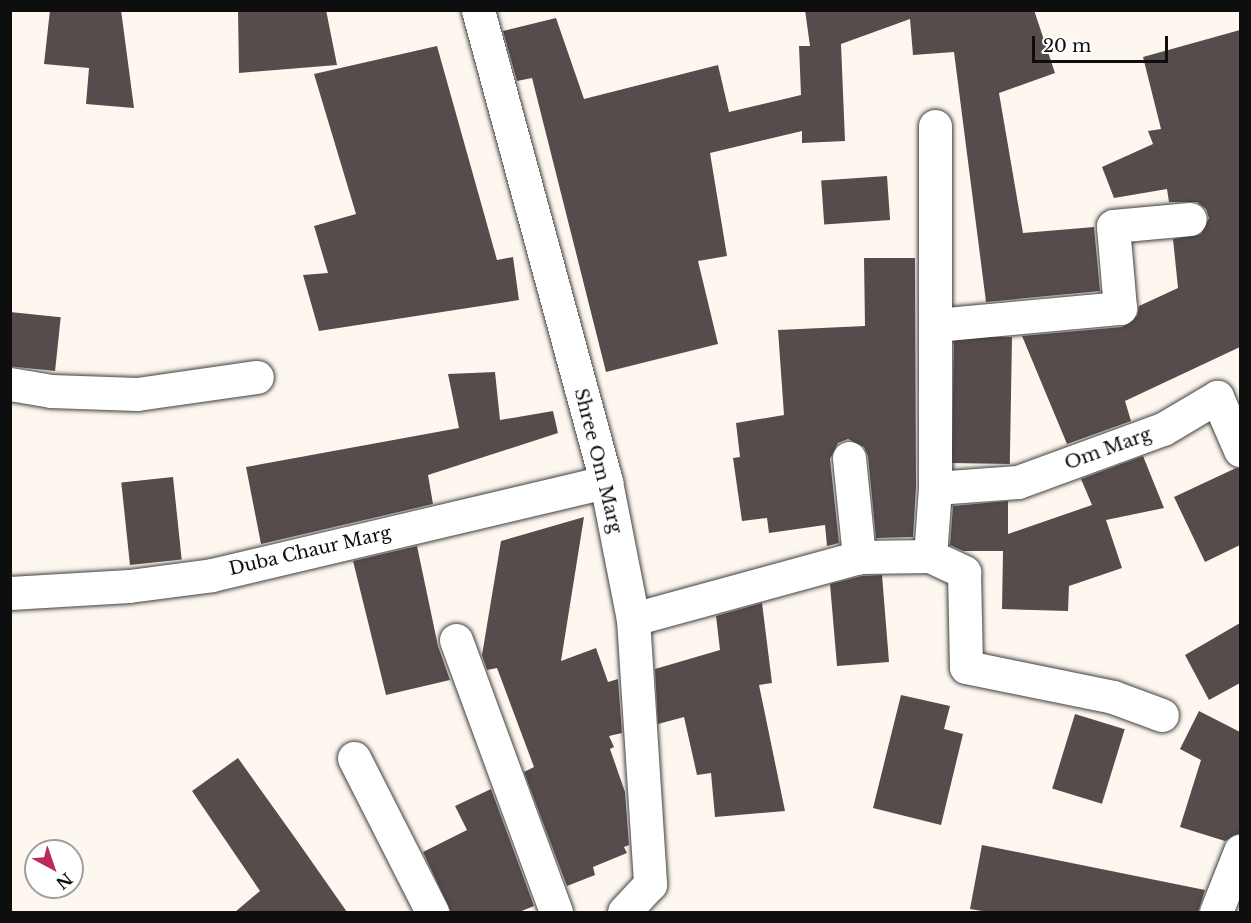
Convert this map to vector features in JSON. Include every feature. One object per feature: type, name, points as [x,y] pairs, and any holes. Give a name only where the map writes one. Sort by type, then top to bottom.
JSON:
[{"type":"street","name":"Shree Om Marg","points":[[478,10],[606,482],[633,619],[650,884],[624,912]]},
{"type":"street","points":[[930,556],[935,488],[935,126]]},
{"type":"street","points":[[936,326],[1120,308],[1113,226],[1190,219]]},
{"type":"street","points":[[10,384],[51,391],[137,394],[257,377]]},
{"type":"street","name":"Om Marg","points":[[935,488],[1018,482],[1163,429],[1217,397],[1240,450]]},
{"type":"street","points":[[849,458],[859,557]]},
{"type":"street","name":"Duba Chaur Marg","points":[[10,593],[129,586],[212,575],[606,482]]},
{"type":"street","points":[[633,619],[859,557],[930,556],[964,572],[966,667],[1113,697],[1162,715]]},
{"type":"street","points":[[456,640],[556,912]]},
{"type":"street","points":[[354,758],[432,912]]},
{"type":"street","points":[[1216,912],[1240,851]]},
{"type":"building","points":[[50,10],[121,10],[134,108],[86,104],[89,68],[44,64]]},
{"type":"building","points":[[238,10],[326,10],[337,65],[239,73]]},
{"type":"building","points":[[805,10],[1034,10],[1055,73],[999,93],[1023,233],[1094,227],[1100,291],[986,302],[954,52],[913,55],[910,19],[841,44],[845,141],[802,143],[802,131],[710,153],[727,256],[698,261],[718,344],[606,372],[532,78],[517,81],[503,31],[556,18],[584,99],[718,65],[729,112],[801,95],[799,46],[810,46]]},
{"type":"building","points":[[1240,30],[1240,347],[1125,401],[1131,421],[1067,444],[1022,336],[1122,327],[1137,316],[1139,306],[1178,288],[1173,239],[1201,234],[1209,218],[1206,209],[1197,202],[1169,202],[1167,189],[1114,198],[1102,167],[1153,144],[1148,131],[1161,129],[1143,57]]},
{"type":"building","points":[[437,46],[497,260],[513,257],[519,300],[319,331],[303,275],[328,273],[314,226],[356,214],[314,74]]},
{"type":"building","points":[[887,176],[890,220],[824,224],[821,181]]},
{"type":"building","points":[[864,258],[915,258],[916,487],[913,537],[876,538],[868,456],[864,447],[848,439],[838,443],[830,459],[839,543],[827,546],[825,525],[769,533],[767,518],[742,521],[733,458],[740,457],[736,423],[784,415],[778,330],[865,326]]},
{"type":"building","points":[[10,312],[61,317],[55,371],[10,366]]},
{"type":"building","points":[[954,336],[1012,337],[1010,464],[952,463]]},
{"type":"building","points":[[495,372],[500,420],[553,411],[558,433],[428,475],[433,504],[261,544],[246,467],[459,428],[448,374]]},
{"type":"building","points":[[1143,456],[1164,508],[1106,520],[1122,568],[1069,586],[1068,611],[1002,609],[1003,551],[963,551],[950,545],[953,506],[1008,501],[1008,534],[1092,505],[1081,479]]},
{"type":"building","points":[[1240,468],[1240,545],[1205,562],[1174,497]]},
{"type":"building","points":[[173,477],[182,560],[130,565],[121,482]]},
{"type":"building","points":[[584,517],[561,661],[596,648],[608,682],[618,679],[622,733],[609,736],[614,747],[610,749],[625,792],[629,845],[624,847],[627,853],[593,867],[595,875],[567,886],[524,772],[534,767],[497,668],[487,670],[482,655],[501,541]]},
{"type":"building","points":[[417,546],[438,646],[450,680],[386,695],[353,561]]},
{"type":"building","points":[[882,575],[889,662],[837,666],[830,584],[862,576]]},
{"type":"building","points":[[762,603],[772,683],[759,685],[785,811],[715,817],[711,773],[697,775],[684,717],[658,724],[655,669],[720,650],[716,616]]},
{"type":"building","points":[[1240,623],[1240,683],[1209,700],[1185,655]]},
{"type":"building","points":[[901,695],[950,706],[944,729],[963,734],[941,825],[873,808]]},
{"type":"building","points":[[1199,711],[1240,732],[1240,833],[1225,841],[1180,827],[1201,760],[1180,749]]},
{"type":"building","points":[[1075,714],[1125,729],[1102,804],[1052,789]]},
{"type":"building","points":[[238,758],[347,912],[235,912],[260,891],[192,791]]},
{"type":"building","points":[[491,789],[534,906],[519,912],[451,912],[423,852],[467,830],[455,806]]},
{"type":"building","points":[[982,845],[1205,890],[1198,912],[988,912],[970,909]]}]
